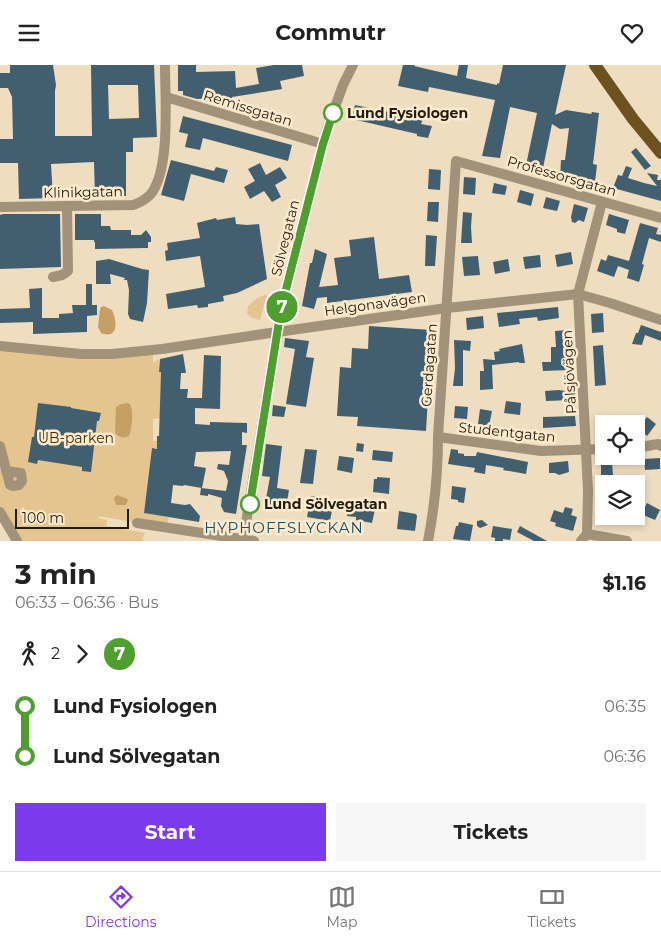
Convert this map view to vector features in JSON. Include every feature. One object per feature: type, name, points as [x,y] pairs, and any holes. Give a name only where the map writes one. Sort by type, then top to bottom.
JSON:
[{"type":"main road","points":[[595,65],[633,119],[661,153]]},
{"type":"street","name":"Klinikgatan","points":[[0,207],[133,205],[149,196],[157,183],[165,143],[165,65]]},
{"type":"street","name":"Sölvegatan","points":[[243,540],[277,331],[323,144],[340,93],[353,65]]},
{"type":"street","name":"Remissgatan","points":[[166,97],[323,144]]},
{"type":"street","name":"Professorsgatan","points":[[456,161],[661,218]]},
{"type":"street","name":"Gerdagatan","points":[[428,541],[436,500],[438,437],[456,161]]},
{"type":"street","name":"Pålsjövägen","points":[[584,538],[587,450],[578,294],[602,202]]},
{"type":"street","points":[[53,277],[68,271],[67,206]]},
{"type":"street","name":"Helgonavägen","points":[[0,346],[112,354],[162,349],[447,308],[578,294],[661,321]]},
{"type":"street","name":"Studentgatan","points":[[438,437],[519,450],[595,450]]},
{"type":"street","points":[[645,445],[660,441]]},
{"type":"street","points":[[0,446],[6,471]]},
{"type":"street","points":[[0,511],[17,541]]},
{"type":"street","points":[[137,523],[254,541]]},
{"type":"street","points":[[584,538],[627,541]]},
{"type":"green space","points":[[267,294],[260,320],[252,318],[247,314],[248,306],[257,298]]},
{"type":"green space","name":"UB-parken","points":[[0,346],[53,351],[153,350],[153,363],[159,359],[159,372],[167,373],[161,379],[160,418],[153,419],[153,441],[171,441],[161,449],[152,448],[144,513],[169,517],[168,522],[137,523],[99,516],[97,518],[107,520],[106,526],[145,533],[142,541],[17,541],[0,512]]},
{"type":"shaded area","points":[[104,306],[112,310],[115,319],[115,328],[111,334],[101,333],[98,327],[100,309]]},
{"type":"shaded area","points":[[128,403],[132,412],[131,428],[129,436],[122,437],[115,433],[116,407]]},
{"type":"shaded area","points":[[117,495],[128,499],[126,505],[116,505],[114,498]]},
{"type":"building","points":[[10,65],[53,65],[56,85],[55,136],[92,136],[91,65],[154,65],[157,137],[133,138],[133,152],[126,152],[126,196],[95,197],[94,162],[51,164],[53,198],[19,199],[18,163],[0,163],[0,139],[13,139],[12,97],[8,88],[0,88],[0,73],[10,73]],"holes":[[[108,85],[138,85],[139,118],[109,119]]]},
{"type":"building","points":[[178,65],[196,65],[196,72],[235,71],[236,88],[259,84],[256,68],[274,65],[302,65],[304,76],[280,81],[282,89],[232,97],[233,108],[226,108],[219,106],[219,98],[197,99],[183,95],[183,91],[178,91]]},
{"type":"building","points":[[403,65],[415,65],[457,76],[459,65],[468,65],[466,78],[497,85],[497,83],[499,84],[503,65],[566,65],[555,115],[566,110],[591,114],[592,112],[599,113],[593,164],[597,165],[595,182],[592,185],[560,178],[561,160],[565,160],[569,128],[560,129],[552,124],[543,168],[526,165],[537,113],[510,107],[500,158],[482,156],[495,100],[429,87],[428,92],[398,86]]},
{"type":"building","points":[[355,105],[423,119],[421,124],[432,126],[428,138],[352,119]]},
{"type":"building","points":[[183,116],[292,145],[288,161],[203,138],[200,150],[185,147],[188,134],[179,132]]},
{"type":"building","points":[[636,148],[651,166],[645,170],[631,152]]},
{"type":"building","points":[[171,160],[214,171],[216,167],[228,170],[224,183],[191,174],[184,201],[161,195]]},
{"type":"building","points":[[260,163],[266,175],[280,167],[287,178],[275,185],[281,197],[272,202],[264,191],[250,199],[244,187],[255,181],[248,169]]},
{"type":"building","points":[[626,166],[632,168],[628,178],[644,183],[657,186],[647,173],[658,175],[657,180],[661,180],[661,201],[613,188],[618,175],[622,176]]},
{"type":"building","points":[[429,169],[441,170],[440,190],[428,189]]},
{"type":"building","points":[[464,177],[476,178],[475,195],[463,194]]},
{"type":"building","points":[[494,183],[507,186],[505,195],[492,193]]},
{"type":"building","points":[[520,190],[534,194],[531,206],[517,202]]},
{"type":"building","points":[[546,197],[560,201],[557,211],[543,208]]},
{"type":"building","points":[[428,202],[439,202],[438,222],[427,221]]},
{"type":"building","points":[[574,204],[588,208],[584,222],[579,220],[575,223],[572,222],[571,217]]},
{"type":"building","points":[[463,212],[472,213],[472,243],[461,243]]},
{"type":"building","points":[[60,214],[61,267],[0,269],[0,215]]},
{"type":"building","points":[[75,214],[101,214],[101,226],[110,226],[111,230],[131,230],[131,235],[141,235],[146,230],[151,237],[151,242],[148,242],[148,248],[95,249],[94,240],[75,240]]},
{"type":"building","points":[[609,214],[629,220],[625,234],[617,232],[617,229],[606,225]]},
{"type":"building","points":[[235,217],[236,224],[259,224],[267,279],[237,293],[223,296],[224,301],[208,304],[208,307],[198,308],[197,305],[168,309],[166,294],[205,287],[200,256],[166,261],[165,251],[168,250],[167,243],[200,238],[197,223],[216,218],[217,220]]},
{"type":"building","points":[[640,223],[658,228],[656,234],[661,235],[661,242],[649,238],[639,282],[627,278],[629,270],[618,266],[614,277],[597,271],[601,259],[606,261],[608,255],[629,261]]},
{"type":"building","points":[[426,235],[437,236],[435,266],[425,266]]},
{"type":"building","points":[[374,237],[379,279],[409,275],[412,292],[327,303],[327,297],[317,298],[314,309],[302,306],[310,263],[312,263],[315,249],[327,254],[319,287],[338,285],[334,258],[351,256],[349,240]]},
{"type":"building","points":[[571,252],[573,264],[557,267],[555,255]]},
{"type":"building","points":[[540,255],[541,267],[525,269],[523,257]]},
{"type":"building","points":[[478,256],[480,275],[464,276],[462,257]]},
{"type":"building","points":[[109,259],[149,270],[147,303],[143,322],[130,319],[128,314],[129,290],[127,280],[124,280],[125,278],[110,274],[111,284],[96,284],[96,261]]},
{"type":"building","points":[[508,259],[510,271],[495,274],[493,262]]},
{"type":"building","points":[[86,284],[92,284],[92,305],[97,305],[97,315],[87,316],[87,332],[33,334],[33,322],[0,323],[0,309],[30,308],[29,289],[42,288],[42,318],[59,318],[59,314],[73,313],[72,305],[86,305]]},
{"type":"building","points":[[558,307],[559,318],[538,321],[537,317],[519,319],[520,324],[499,327],[497,313]]},
{"type":"building","points":[[603,313],[604,332],[592,333],[591,314]]},
{"type":"building","points":[[483,316],[484,328],[467,330],[466,318]]},
{"type":"building","points":[[641,325],[661,332],[661,341],[645,335],[642,345],[632,344]]},
{"type":"building","points":[[369,326],[432,330],[426,431],[357,426],[358,417],[337,416],[340,367],[351,368],[352,348],[368,349]]},
{"type":"building","points":[[568,330],[569,370],[543,371],[542,362],[551,362],[551,347],[556,347],[555,331]]},
{"type":"building","points":[[285,338],[309,341],[306,357],[314,358],[306,407],[286,404],[295,349],[284,347]]},
{"type":"building","points":[[454,340],[471,341],[470,351],[463,350],[463,386],[453,386],[455,368]]},
{"type":"building","points":[[522,344],[525,363],[492,365],[493,389],[480,390],[480,371],[484,371],[483,359],[495,360],[494,352],[500,351],[499,349]]},
{"type":"building","points":[[603,345],[606,385],[595,386],[593,346]]},
{"type":"building","points":[[183,354],[186,373],[181,373],[180,389],[188,389],[187,398],[202,398],[204,355],[221,356],[220,409],[195,408],[195,424],[210,425],[210,422],[247,423],[247,433],[242,432],[242,445],[247,445],[236,514],[224,512],[221,506],[222,498],[208,494],[208,496],[200,495],[201,488],[226,491],[228,481],[224,471],[217,469],[218,464],[229,465],[231,451],[196,452],[194,466],[206,468],[202,488],[173,485],[171,503],[190,504],[200,516],[199,522],[144,513],[152,448],[157,449],[157,436],[159,436],[160,359]]},
{"type":"building","points":[[545,391],[565,391],[565,394],[570,393],[571,400],[546,401]]},
{"type":"building","points":[[506,401],[521,403],[520,415],[504,413]]},
{"type":"building","points":[[38,403],[101,413],[99,421],[97,421],[91,472],[82,471],[82,467],[38,460],[37,464],[28,462],[32,437],[34,437]]},
{"type":"building","points":[[273,405],[286,407],[284,417],[272,416]]},
{"type":"building","points":[[455,406],[468,407],[467,419],[454,418]]},
{"type":"building","points":[[480,409],[492,411],[489,426],[492,427],[491,435],[481,434],[483,425],[478,424]]},
{"type":"building","points":[[575,416],[576,426],[543,428],[543,417]]},
{"type":"building","points":[[647,417],[656,424],[647,436],[645,434],[645,419]]},
{"type":"building","points":[[357,443],[364,444],[363,452],[356,451]]},
{"type":"building","points":[[266,444],[282,446],[277,488],[289,490],[288,509],[267,509],[265,504],[270,477],[262,476]]},
{"type":"building","points":[[305,449],[317,450],[313,484],[300,483]]},
{"type":"building","points":[[451,449],[458,450],[458,453],[464,454],[464,456],[476,456],[477,452],[528,462],[526,474],[486,465],[485,474],[474,472],[475,468],[448,464]]},
{"type":"building","points":[[373,450],[393,452],[392,462],[372,460]]},
{"type":"building","points":[[339,456],[354,458],[352,473],[337,470]]},
{"type":"building","points":[[660,458],[660,469],[645,470],[645,459]]},
{"type":"building","points":[[568,461],[569,472],[559,475],[549,473],[549,463]]},
{"type":"building","points":[[601,465],[612,465],[613,475],[601,475]]},
{"type":"building","points":[[377,477],[390,478],[389,494],[373,492],[374,479],[377,479]]},
{"type":"building","points":[[452,486],[466,488],[464,503],[451,499]]},
{"type":"building","points":[[311,496],[321,498],[320,503],[333,505],[330,521],[307,517]]},
{"type":"building","points":[[349,501],[376,505],[372,523],[347,516]]},
{"type":"building","points":[[647,503],[660,510],[655,520],[645,516]]},
{"type":"building","points":[[565,507],[573,509],[571,515],[577,517],[573,531],[555,526],[556,523],[550,521],[554,510],[563,513]]},
{"type":"building","points":[[399,511],[416,514],[415,531],[397,529]]},
{"type":"building","points":[[482,520],[488,525],[480,528],[477,526],[477,521]]},
{"type":"building","points":[[459,522],[473,525],[470,541],[453,539]]},
{"type":"building","points":[[493,526],[512,529],[510,540],[495,541],[495,538],[491,537]]},
{"type":"building","points":[[520,526],[547,541],[534,541],[517,532]]},
{"type":"bus line","name":"7","points":[[250,504],[281,309],[323,144],[333,113]]},
{"type":"place","name":"Lund Fysiologen","points":[[333,113]]},
{"type":"place","name":"Lund Sölvegatan","points":[[250,504]]},
{"type":"district","name":"HYPHOFFSLYCKAN","points":[[284,527]]}]
